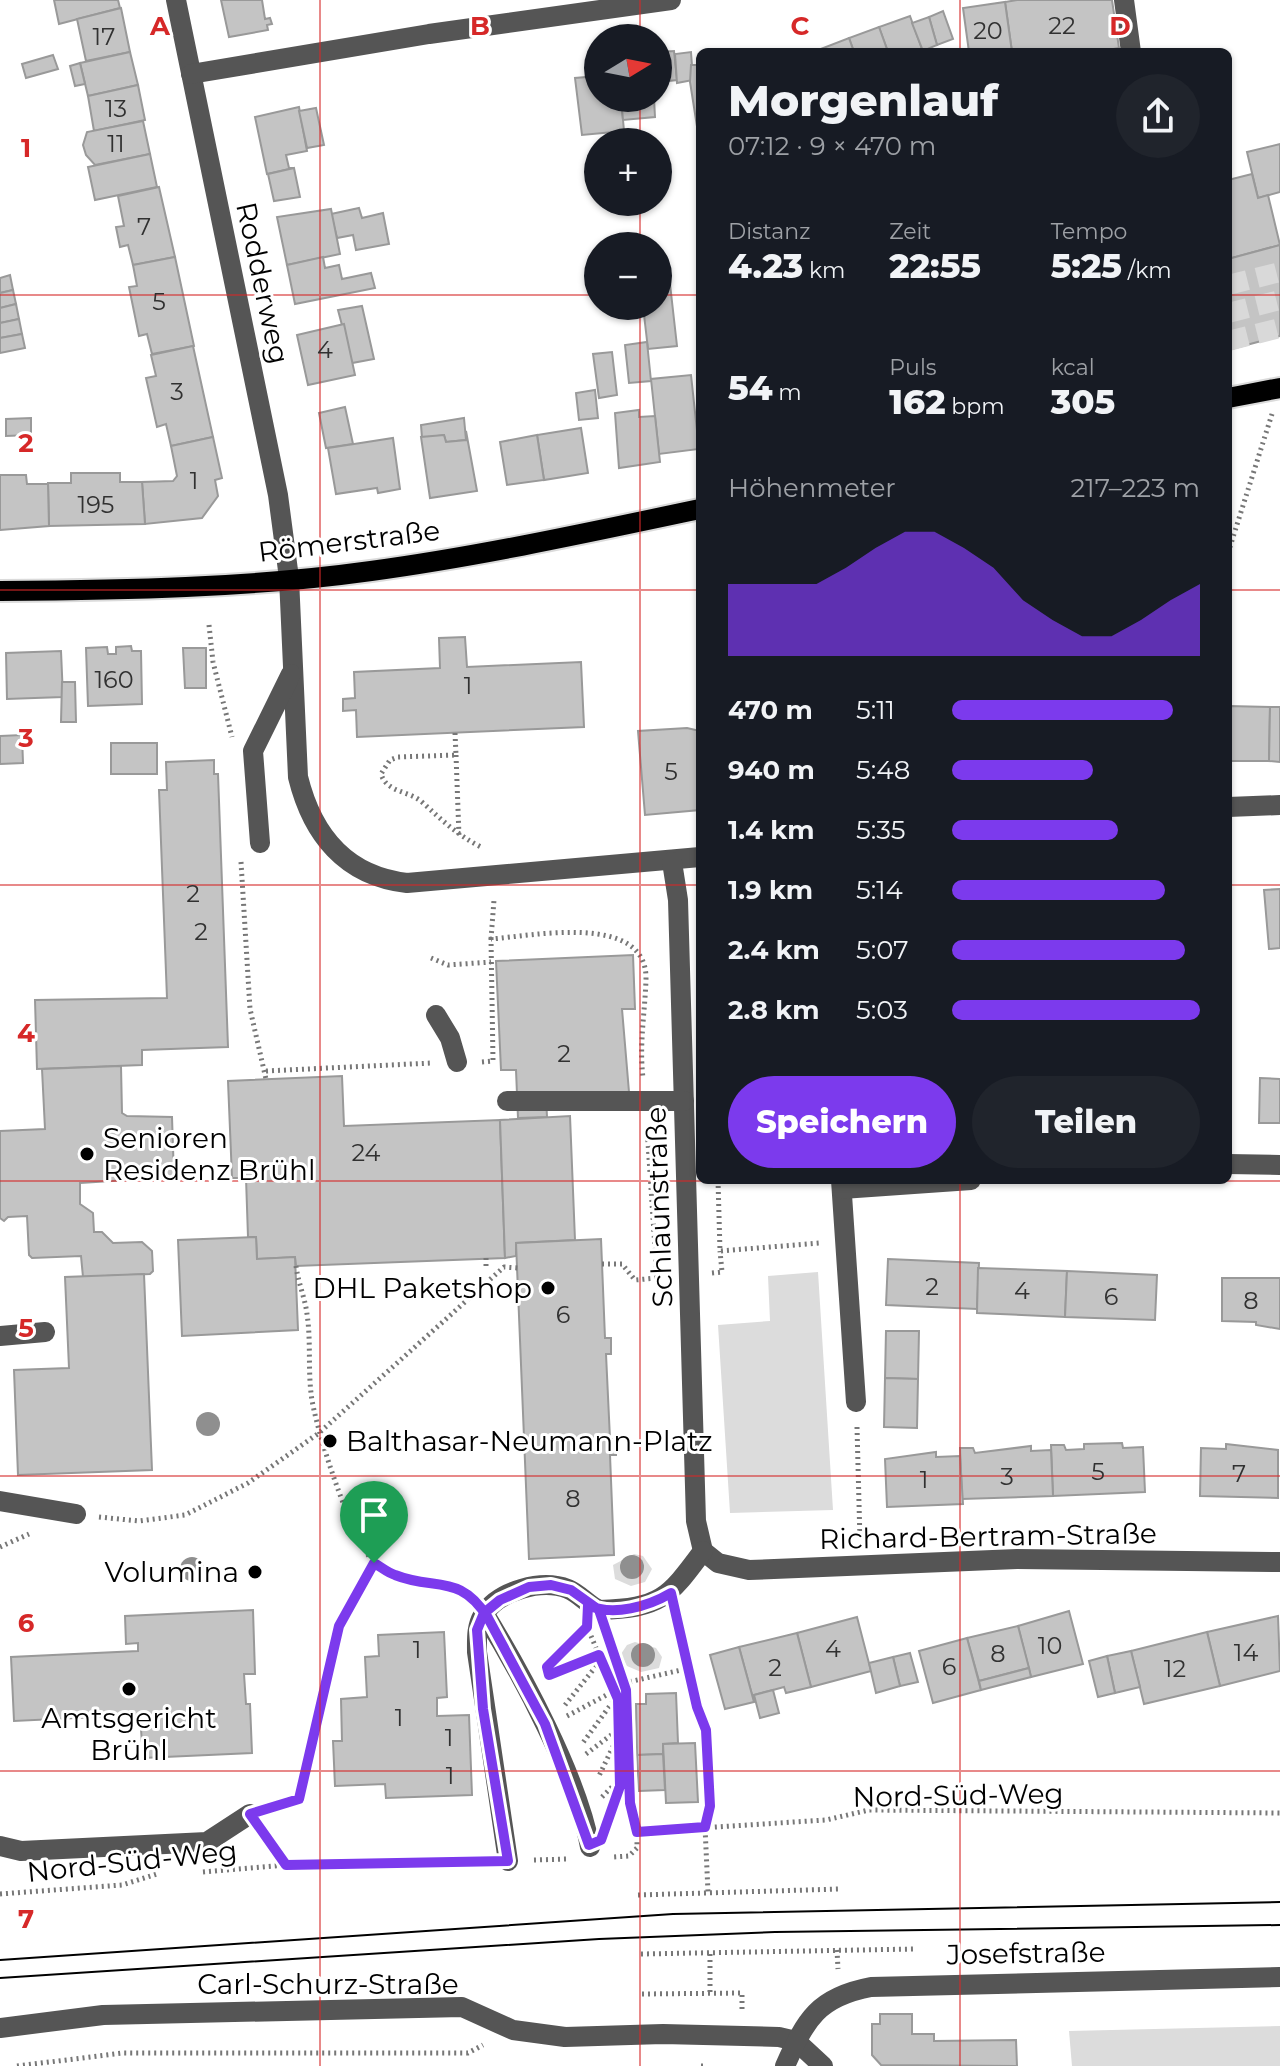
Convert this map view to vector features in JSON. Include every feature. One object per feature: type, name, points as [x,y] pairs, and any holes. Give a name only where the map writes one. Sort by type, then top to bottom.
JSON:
[{"type":"main road","points":[[1232,398],[1278,396]]},
{"type":"main road","name":"Römerstraße","points":[[0,591],[196,586],[370,571],[696,510]]},
{"type":"street","name":"Rodderweg","points":[[176,0],[278,495],[289,578],[298,777],[311,818],[333,849],[349,861],[395,882],[696,858]]},
{"type":"street","points":[[191,74],[429,34],[671,0]]},
{"type":"street","points":[[1124,0],[1130,48]]},
{"type":"street","points":[[260,843],[253,751],[293,671]]},
{"type":"street","points":[[1232,807],[1280,805]]},
{"type":"street","name":"Schlaunstraße","points":[[672,862],[678,900],[696,1521],[703,1551]]},
{"type":"street","points":[[436,1015],[450,1038],[457,1062]]},
{"type":"street","points":[[507,1101],[684,1101]]},
{"type":"street","points":[[1232,1164],[1280,1165]]},
{"type":"street","points":[[841,1184],[856,1402]]},
{"type":"street","points":[[0,1336],[45,1332]]},
{"type":"street","points":[[0,1501],[76,1514]]},
{"type":"street","points":[[508,1861],[477,1652],[477,1630],[484,1613],[514,1592],[551,1585],[571,1590],[594,1608],[656,1602],[671,1593],[703,1551]]},
{"type":"street","name":"Richard-Bertram-Straße","points":[[703,1551],[718,1563],[749,1570],[1017,1559],[1280,1562]]},
{"type":"street","points":[[484,1613],[545,1724],[590,1846]]},
{"type":"street","points":[[0,1846],[21,1851],[207,1842],[250,1814]]},
{"type":"street","name":"Josefstraße","points":[[796,2041],[807,2022],[826,2002],[844,1992],[871,1987],[1280,1977]]},
{"type":"street","name":"Carl-Schurz-Straße","points":[[0,2028],[103,2015],[462,2007],[513,2030],[583,2038],[663,2034],[779,2037],[796,2041]]},
{"type":"street","points":[[785,2066],[796,2041],[823,2066]]},
{"type":"path","points":[[1232,540],[1278,396]]},
{"type":"path","points":[[455,733],[459,837]]},
{"type":"path","points":[[266,1071],[493,1061],[491,939],[495,875],[482,848],[459,837],[420,801],[384,783],[381,774],[390,760],[398,757],[456,755]]},
{"type":"path","points":[[491,939],[587,932],[620,937],[638,952],[646,975],[641,1059],[657,1278]]},
{"type":"path","points":[[431,958],[448,965],[491,962]]},
{"type":"path","points":[[718,1184],[720,1260]]},
{"type":"path","points":[[720,1251],[820,1243],[819,1227]]},
{"type":"path","points":[[486,1258],[486,1268]]},
{"type":"path","points":[[602,1264],[622,1264],[635,1280],[690,1275]]},
{"type":"path","points":[[296,1266],[307,1312],[311,1396],[319,1433],[355,1530],[374,1563],[396,1576],[453,1585],[476,1600],[484,1613]]},
{"type":"path","points":[[0,1547],[76,1514],[139,1521],[185,1515],[248,1483],[319,1433],[504,1267],[518,1268]]},
{"type":"path","points":[[856,1402],[861,1566]]},
{"type":"path","points":[[286,1865],[250,1814],[299,1799],[339,1626],[374,1563]]},
{"type":"path","points":[[671,1593],[697,1707],[706,1730],[710,1806],[705,1827],[708,1892]]},
{"type":"path","points":[[594,1608],[624,1683],[690,1668]]},
{"type":"path","points":[[594,1608],[587,1627],[547,1667],[549,1675],[600,1657]]},
{"type":"path","points":[[590,1634],[616,1694],[620,1786],[601,1840],[590,1846]]},
{"type":"path","points":[[600,1657],[561,1710],[563,1717],[616,1694]]},
{"type":"path","name":"Nord-Süd-Weg","points":[[624,1683],[630,1803],[637,1832],[826,1820],[869,1810],[1280,1813]]},
{"type":"path","points":[[616,1694],[577,1757],[615,1732],[619,1734]]},
{"type":"path","points":[[595,1783],[619,1734]]},
{"type":"path","points":[[593,1805],[616,1783],[620,1786]]},
{"type":"path","name":"Nord-Süd-Weg","points":[[202,1872],[286,1865],[508,1861]]},
{"type":"path","name":"Nord-Süd-Weg","points":[[0,1894],[122,1885],[155,1874],[170,1873]]},
{"type":"path","points":[[638,1895],[840,1889]]},
{"type":"path","points":[[641,1954],[914,1949]]},
{"type":"path","points":[[710,1954],[710,1994]]},
{"type":"path","points":[[642,1994],[742,1993],[742,2008]]},
{"type":"path","points":[[17,2066],[123,2053],[468,2053],[513,2030]]},
{"type":"path","points":[[701,2066],[707,2066]]},
{"type":"shaded area","points":[[818,1272],[833,1510],[730,1513],[718,1325],[770,1321],[768,1276]]},
{"type":"shaded area","points":[[634,1554],[643,1556],[652,1569],[645,1582],[631,1586],[615,1579],[613,1565]]},
{"type":"shaded area","points":[[635,1642],[656,1648],[662,1657],[659,1668],[641,1672],[627,1666],[621,1654],[627,1645]]},
{"type":"shaded area","points":[[1280,2026],[1280,2066],[1072,2066],[1069,2031]]},
{"type":"building","points":[[54,0],[118,0],[120,8],[59,24]]},
{"type":"building","points":[[221,0],[262,0],[265,19],[270,18],[272,24],[267,25],[268,30],[229,37]]},
{"type":"building","points":[[1112,0],[1119,48],[1011,48],[1005,2]]},
{"type":"building","points":[[1005,2],[1011,48],[968,48],[963,8]]},
{"type":"building","points":[[121,8],[130,52],[86,61],[77,19]]},
{"type":"building","points":[[943,11],[953,39],[937,45],[929,17]]},
{"type":"building","points":[[910,16],[922,48],[887,48],[879,27]]},
{"type":"building","points":[[929,17],[937,45],[922,48],[912,23]]},
{"type":"building","points":[[879,27],[887,48],[853,48],[849,38]]},
{"type":"building","points":[[849,38],[853,48],[823,48]]},
{"type":"building","points":[[672,51],[677,80],[672,81]]},
{"type":"building","points":[[130,52],[138,85],[88,96],[80,63]]},
{"type":"building","points":[[691,52],[693,80],[677,83],[675,54]]},
{"type":"building","points":[[53,55],[58,69],[26,78],[22,64]]},
{"type":"building","points":[[80,63],[85,84],[75,86],[70,66]]},
{"type":"building","points":[[691,65],[696,65],[696,120],[690,82]]},
{"type":"building","points":[[584,77],[584,112],[622,112],[624,128],[584,128],[582,135],[575,78]]},
{"type":"building","points":[[138,85],[145,120],[94,131],[88,96]]},
{"type":"building","points":[[299,107],[307,151],[286,155],[289,168],[294,168],[267,174],[255,117]]},
{"type":"building","points":[[316,108],[324,145],[307,148],[299,111]]},
{"type":"building","points":[[622,112],[655,112],[655,117],[623,120]]},
{"type":"building","points":[[143,121],[150,154],[95,165],[86,155],[83,145],[87,132]]},
{"type":"building","points":[[1280,144],[1280,192],[1258,198],[1247,152]]},
{"type":"building","points":[[150,154],[157,187],[95,200],[88,167]]},
{"type":"building","points":[[294,168],[300,197],[274,201],[268,174]]},
{"type":"building","points":[[1252,174],[1258,198],[1268,195],[1280,245],[1232,258],[1232,179]]},
{"type":"building","points":[[159,187],[175,257],[133,265],[128,245],[120,247],[116,227],[124,226],[118,196]]},
{"type":"building","points":[[359,208],[362,218],[383,213],[389,244],[356,250],[353,235],[337,238],[331,214]]},
{"type":"building","points":[[331,209],[340,254],[287,265],[277,217]]},
{"type":"building","points":[[1280,245],[1280,336],[1232,349],[1232,258]]},
{"type":"building","points":[[175,257],[194,346],[152,354],[147,334],[139,336],[129,287],[137,286],[133,265]]},
{"type":"building","points":[[323,257],[325,268],[339,265],[342,279],[371,273],[375,288],[295,304],[287,265]]},
{"type":"building","points":[[10,275],[13,290],[0,293],[0,278]]},
{"type":"building","points":[[13,290],[16,304],[0,308],[0,293]]},
{"type":"building","points":[[672,302],[677,346],[648,349],[645,320],[672,320]]},
{"type":"building","points":[[16,304],[19,319],[0,323],[0,308]]},
{"type":"building","points":[[362,306],[374,359],[352,363],[338,310]]},
{"type":"building","points":[[19,319],[22,334],[0,338],[0,323]]},
{"type":"building","points":[[344,324],[355,375],[308,385],[297,335]]},
{"type":"building","points":[[22,334],[25,348],[0,353],[0,338]]},
{"type":"building","points":[[647,342],[651,381],[629,383],[625,345]]},
{"type":"building","points":[[193,346],[213,437],[171,446],[166,424],[157,427],[146,378],[156,376],[151,355]]},
{"type":"building","points":[[612,352],[617,395],[599,398],[593,354]]},
{"type":"building","points":[[691,375],[696,449],[659,454],[651,379]]},
{"type":"building","points":[[595,390],[598,418],[579,420],[576,393]]},
{"type":"building","points":[[345,407],[353,444],[326,448],[319,413]]},
{"type":"building","points":[[639,410],[639,417],[655,416],[660,462],[619,468],[615,413]]},
{"type":"building","points":[[31,418],[31,435],[6,436],[6,419]]},
{"type":"building","points":[[464,418],[466,440],[446,442],[444,435],[422,438],[421,425]]},
{"type":"building","points":[[581,428],[588,473],[544,480],[537,435]]},
{"type":"building","points":[[466,431],[477,491],[430,498],[421,437],[444,435],[446,442],[466,440]]},
{"type":"building","points":[[537,435],[544,480],[507,485],[500,442]]},
{"type":"building","points":[[213,437],[222,478],[215,480],[218,496],[202,518],[145,524],[142,482],[173,481],[177,476],[171,446]]},
{"type":"building","points":[[393,438],[400,489],[378,493],[377,488],[336,494],[328,448]]},
{"type":"building","points":[[71,473],[120,473],[120,482],[142,482],[145,524],[49,526],[48,483],[71,483]]},
{"type":"building","points":[[0,475],[26,475],[27,484],[48,484],[49,526],[0,530]]},
{"type":"building","points":[[465,637],[467,667],[581,662],[584,727],[357,737],[356,710],[343,711],[343,699],[355,698],[354,672],[440,668],[439,638]]},
{"type":"building","points":[[131,646],[132,651],[141,651],[142,704],[88,706],[86,648],[107,647],[108,654],[116,654],[116,647]]},
{"type":"building","points":[[183,648],[206,648],[206,688],[185,688]]},
{"type":"building","points":[[61,651],[63,697],[7,699],[6,653]]},
{"type":"building","points":[[62,682],[75,682],[76,722],[61,722]]},
{"type":"building","points":[[1232,706],[1270,707],[1269,761],[1232,761]]},
{"type":"building","points":[[1270,707],[1280,707],[1280,762],[1269,761]]},
{"type":"building","points":[[696,730],[696,810],[645,815],[638,731]]},
{"type":"building","points":[[22,735],[23,763],[0,764],[0,736]]},
{"type":"building","points":[[111,743],[157,743],[157,774],[111,774]]},
{"type":"building","points":[[214,760],[214,774],[218,774],[228,1047],[142,1050],[142,1065],[37,1069],[35,1000],[167,998],[159,790],[167,790],[166,762]]},
{"type":"building","points":[[1280,889],[1280,948],[1269,949],[1264,890]]},
{"type":"building","points":[[633,955],[635,1009],[622,1009],[629,1092],[546,1096],[547,1117],[518,1118],[516,1070],[501,1070],[496,961]]},
{"type":"building","name":"Senioren Residenz Brühl","points":[[121,1066],[122,1113],[127,1116],[172,1117],[174,1177],[80,1183],[80,1204],[93,1213],[94,1232],[102,1232],[113,1243],[142,1242],[152,1251],[153,1271],[150,1274],[83,1277],[81,1256],[32,1258],[29,1255],[27,1216],[8,1217],[4,1221],[0,1218],[0,1131],[45,1129],[42,1069]]},
{"type":"building","points":[[342,1076],[344,1126],[500,1120],[505,1258],[296,1266],[295,1257],[257,1259],[256,1237],[248,1237],[246,1178],[232,1178],[228,1081]]},
{"type":"building","points":[[1260,1078],[1280,1079],[1280,1123],[1259,1123]]},
{"type":"building","points":[[570,1116],[575,1240],[516,1243],[516,1256],[505,1258],[500,1120]]},
{"type":"building","points":[[256,1237],[257,1259],[295,1257],[298,1330],[182,1336],[178,1240]]},
{"type":"building","points":[[601,1239],[605,1338],[611,1338],[611,1354],[606,1354],[610,1439],[616,1439],[616,1455],[610,1455],[614,1555],[529,1559],[516,1243]]},
{"type":"building","points":[[888,1259],[979,1263],[977,1309],[886,1305]]},
{"type":"building","points":[[978,1268],[1067,1271],[1065,1317],[977,1313]]},
{"type":"building","points":[[1067,1271],[1157,1275],[1155,1320],[1065,1317]]},
{"type":"building","points":[[144,1274],[152,1470],[18,1475],[14,1370],[69,1368],[65,1277]]},
{"type":"building","points":[[1222,1278],[1280,1278],[1280,1329],[1256,1325],[1256,1322],[1222,1321]]},
{"type":"building","points":[[886,1331],[919,1331],[918,1379],[885,1378]]},
{"type":"building","points":[[885,1378],[918,1379],[917,1428],[884,1427]]},
{"type":"building","points":[[1122,1443],[1123,1448],[1143,1447],[1145,1492],[1053,1496],[1051,1445],[1064,1445],[1066,1450],[1084,1449],[1084,1444]]},
{"type":"building","points":[[1226,1444],[1278,1450],[1278,1498],[1200,1496],[1201,1448],[1226,1449]]},
{"type":"building","points":[[1031,1446],[1031,1451],[1051,1450],[1053,1496],[962,1499],[960,1448],[973,1448],[975,1453]]},
{"type":"building","points":[[936,1452],[936,1457],[960,1456],[963,1504],[887,1507],[885,1459]]},
{"type":"building","name":"Amtsgericht Brühl","points":[[253,1610],[255,1674],[244,1674],[246,1704],[250,1704],[252,1753],[143,1758],[140,1715],[14,1721],[11,1657],[138,1651],[138,1643],[126,1644],[125,1616]]},
{"type":"building","points":[[1069,1611],[1083,1664],[1031,1677],[1018,1626]]},
{"type":"building","points":[[1278,1616],[1280,1671],[1220,1686],[1207,1632]]},
{"type":"building","points":[[857,1617],[871,1671],[811,1687],[797,1633]]},
{"type":"building","points":[[1018,1626],[1029,1668],[979,1681],[967,1638]]},
{"type":"building","points":[[444,1632],[447,1697],[437,1698],[437,1716],[469,1715],[472,1795],[386,1798],[385,1784],[335,1786],[333,1741],[342,1741],[341,1699],[367,1697],[365,1657],[379,1656],[378,1635]]},
{"type":"building","points":[[1207,1632],[1220,1686],[1144,1704],[1131,1651]]},
{"type":"building","points":[[797,1633],[811,1687],[786,1693],[784,1687],[754,1695],[754,1702],[739,1647]]},
{"type":"building","points":[[967,1638],[981,1690],[933,1703],[919,1651]]},
{"type":"building","points":[[739,1647],[754,1702],[725,1709],[710,1655]]},
{"type":"building","points":[[1131,1651],[1140,1687],[1115,1693],[1107,1656]]},
{"type":"building","points":[[910,1653],[918,1682],[900,1686],[893,1657]]},
{"type":"building","points":[[1107,1656],[1115,1693],[1098,1697],[1089,1661]]},
{"type":"building","points":[[893,1657],[900,1686],[876,1693],[869,1663]]},
{"type":"building","points":[[1029,1668],[1031,1677],[981,1690],[979,1681]]},
{"type":"building","points":[[773,1690],[779,1713],[760,1718],[754,1695]]},
{"type":"building","points":[[676,1693],[678,1743],[663,1744],[663,1754],[637,1755],[636,1704],[646,1704],[646,1694]]},
{"type":"building","points":[[695,1743],[698,1802],[666,1803],[663,1744]]},
{"type":"building","points":[[663,1754],[665,1790],[639,1791],[637,1755]]},
{"type":"building","points":[[880,2014],[912,2014],[912,2034],[934,2034],[934,2041],[1016,2040],[1017,2066],[881,2065],[872,2055],[872,2024],[880,2024]]},
{"type":"tunnel","points":[[1232,284],[1280,272]]},
{"type":"tunnel","points":[[1232,312],[1280,300]]},
{"type":"tunnel","points":[[1232,340],[1280,328]]},
{"type":"tram line","points":[[0,1960],[673,1914],[1280,1902]]},
{"type":"tram line","points":[[0,1978],[599,1939],[775,1932],[1280,1925]]},
{"type":"place","name":"Senioren Residenz Brühl","points":[[87,1154]]},
{"type":"place","name":"DHL Paketshop","points":[[548,1288]]},
{"type":"place","name":"Balthasar-Neumann-Platz","points":[[330,1441]]},
{"type":"place","name":"Volumina","points":[[255,1572]]},
{"type":"place","name":"Amtsgericht Brühl","points":[[129,1689]]},
{"type":"route","points":[[374,1563],[339,1626],[299,1799],[250,1814],[286,1865],[508,1861],[483,1709],[477,1630],[484,1613],[500,1600],[529,1587],[551,1585],[571,1590],[599,1610],[626,1690],[630,1803],[637,1832],[705,1827],[710,1806],[706,1730],[697,1707],[671,1593],[656,1602],[618,1610],[599,1610],[588,1605],[587,1627],[547,1667],[549,1675],[599,1655],[618,1699],[620,1786],[601,1840],[589,1845],[579,1810],[545,1724],[488,1618],[484,1613],[476,1600],[453,1585],[396,1576],[374,1563]]}]
